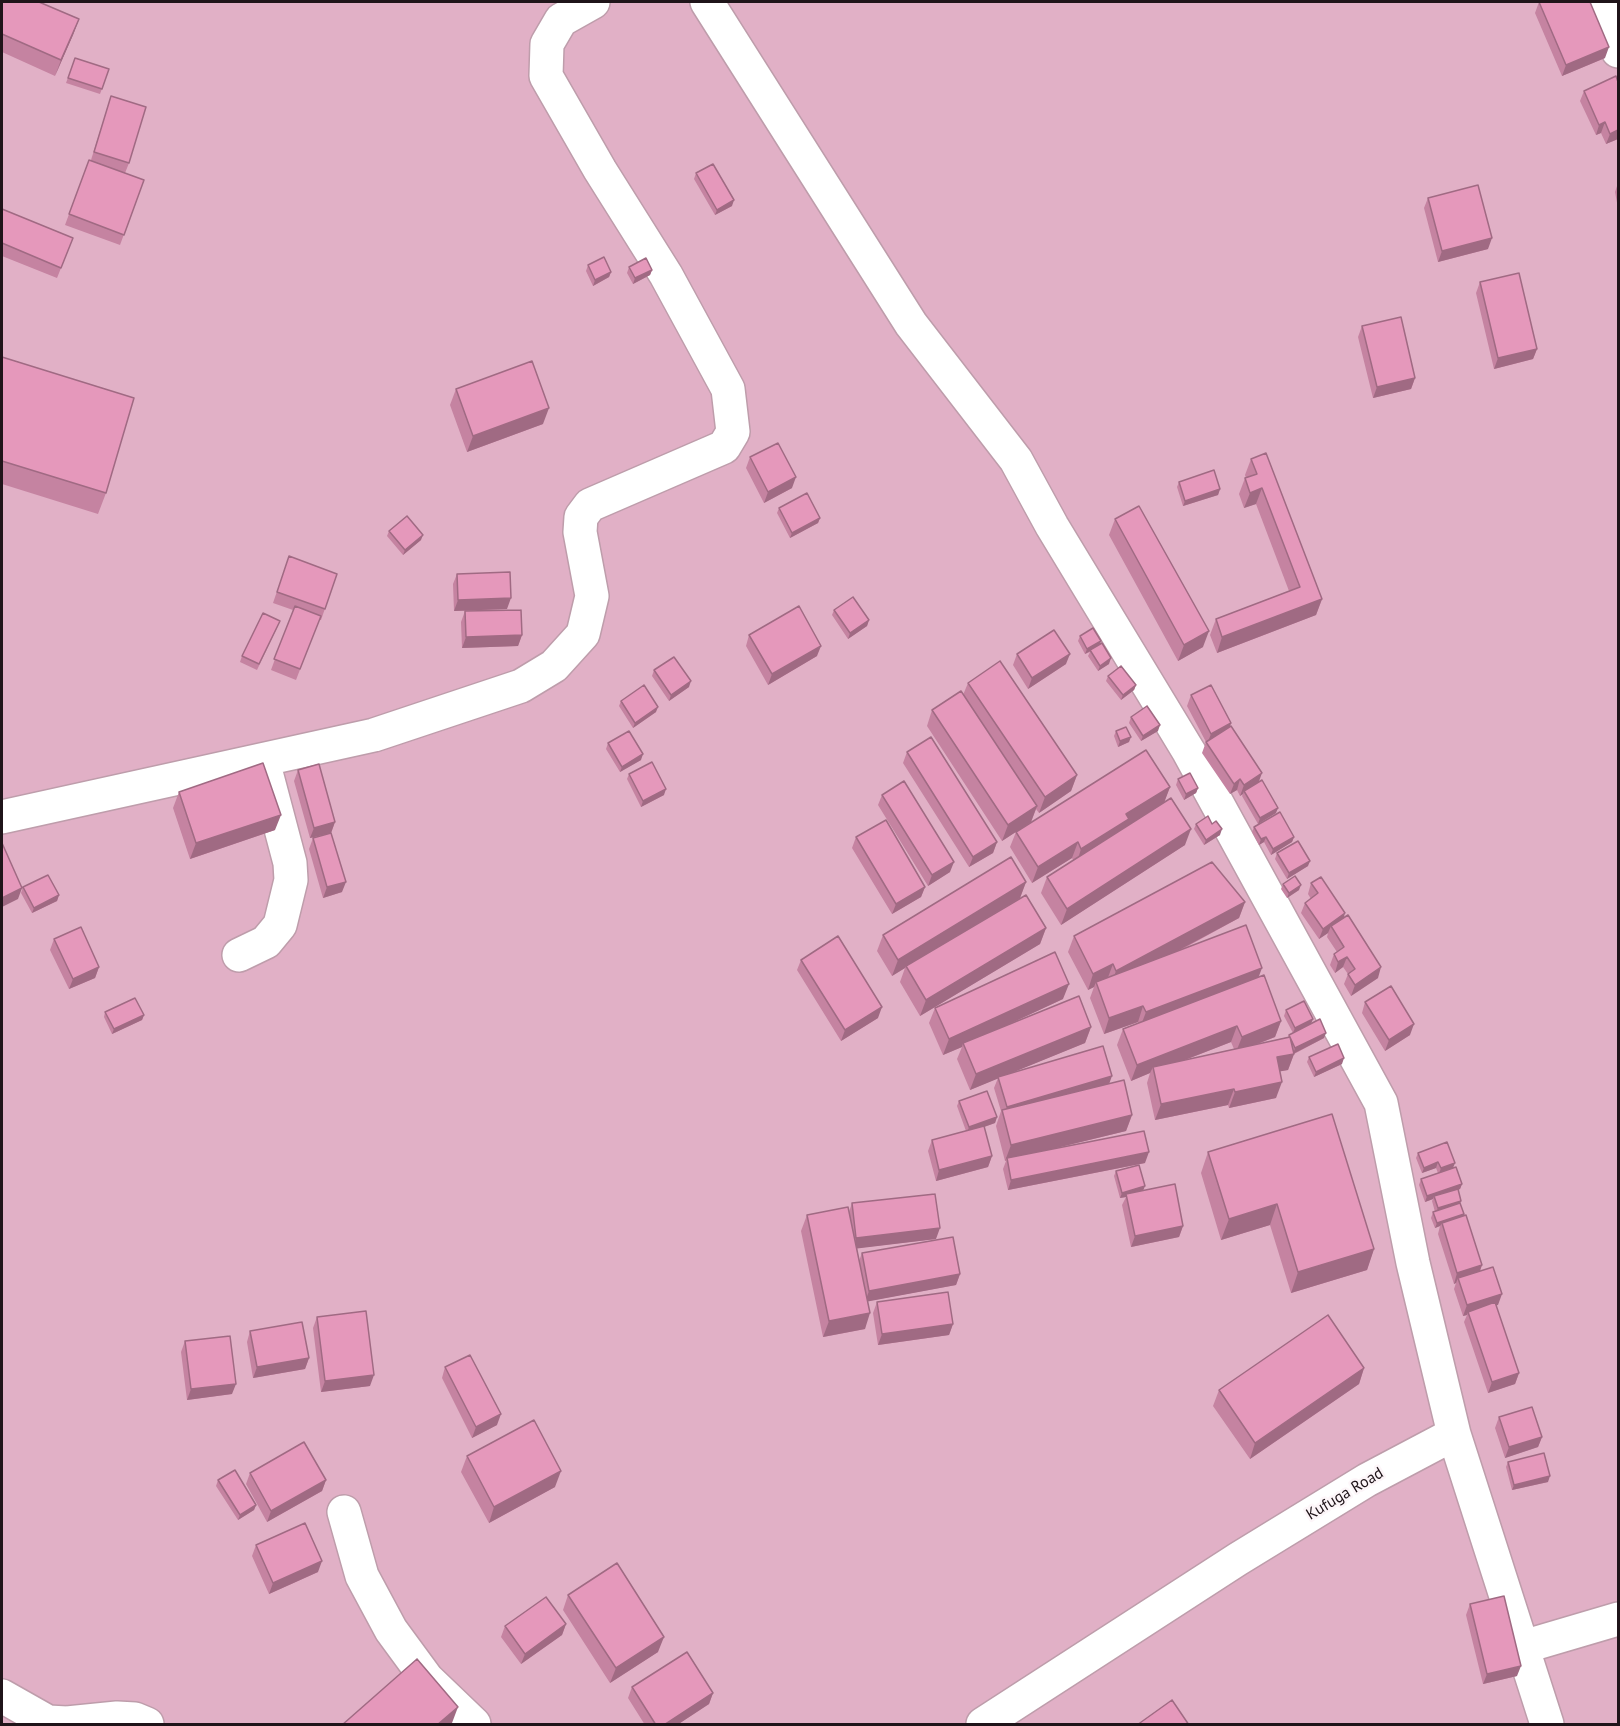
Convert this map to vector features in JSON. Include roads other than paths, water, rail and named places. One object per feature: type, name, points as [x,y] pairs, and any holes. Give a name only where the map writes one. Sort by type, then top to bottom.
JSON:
[{"type":"street","points":[[2,817],[374,735],[521,686],[554,666],[583,634],[592,596],[580,532],[581,517],[590,505],[705,458],[724,447],[732,432],[728,389],[666,275],[600,170],[546,76],[547,44],[561,20],[593,2]]},
{"type":"street","points":[[707,2],[911,324],[1016,460],[1052,526],[1189,752],[1381,1103],[1413,1263],[1454,1434],[1547,1725]]},
{"type":"street","points":[[1605,2],[1618,51]]},
{"type":"street","points":[[239,955],[266,942],[280,925],[291,880],[290,863],[262,760]]},
{"type":"street","name":"Kufuga Road","points":[[982,1725],[1238,1559],[1368,1480],[1454,1434]]},
{"type":"street","points":[[344,1512],[362,1576],[391,1630],[427,1679],[474,1725]]},
{"type":"street","points":[[1522,1647],[1618,1619]]},
{"type":"street","points":[[2,1696],[48,1722],[67,1724],[117,1718],[135,1719],[147,1725]]}]
